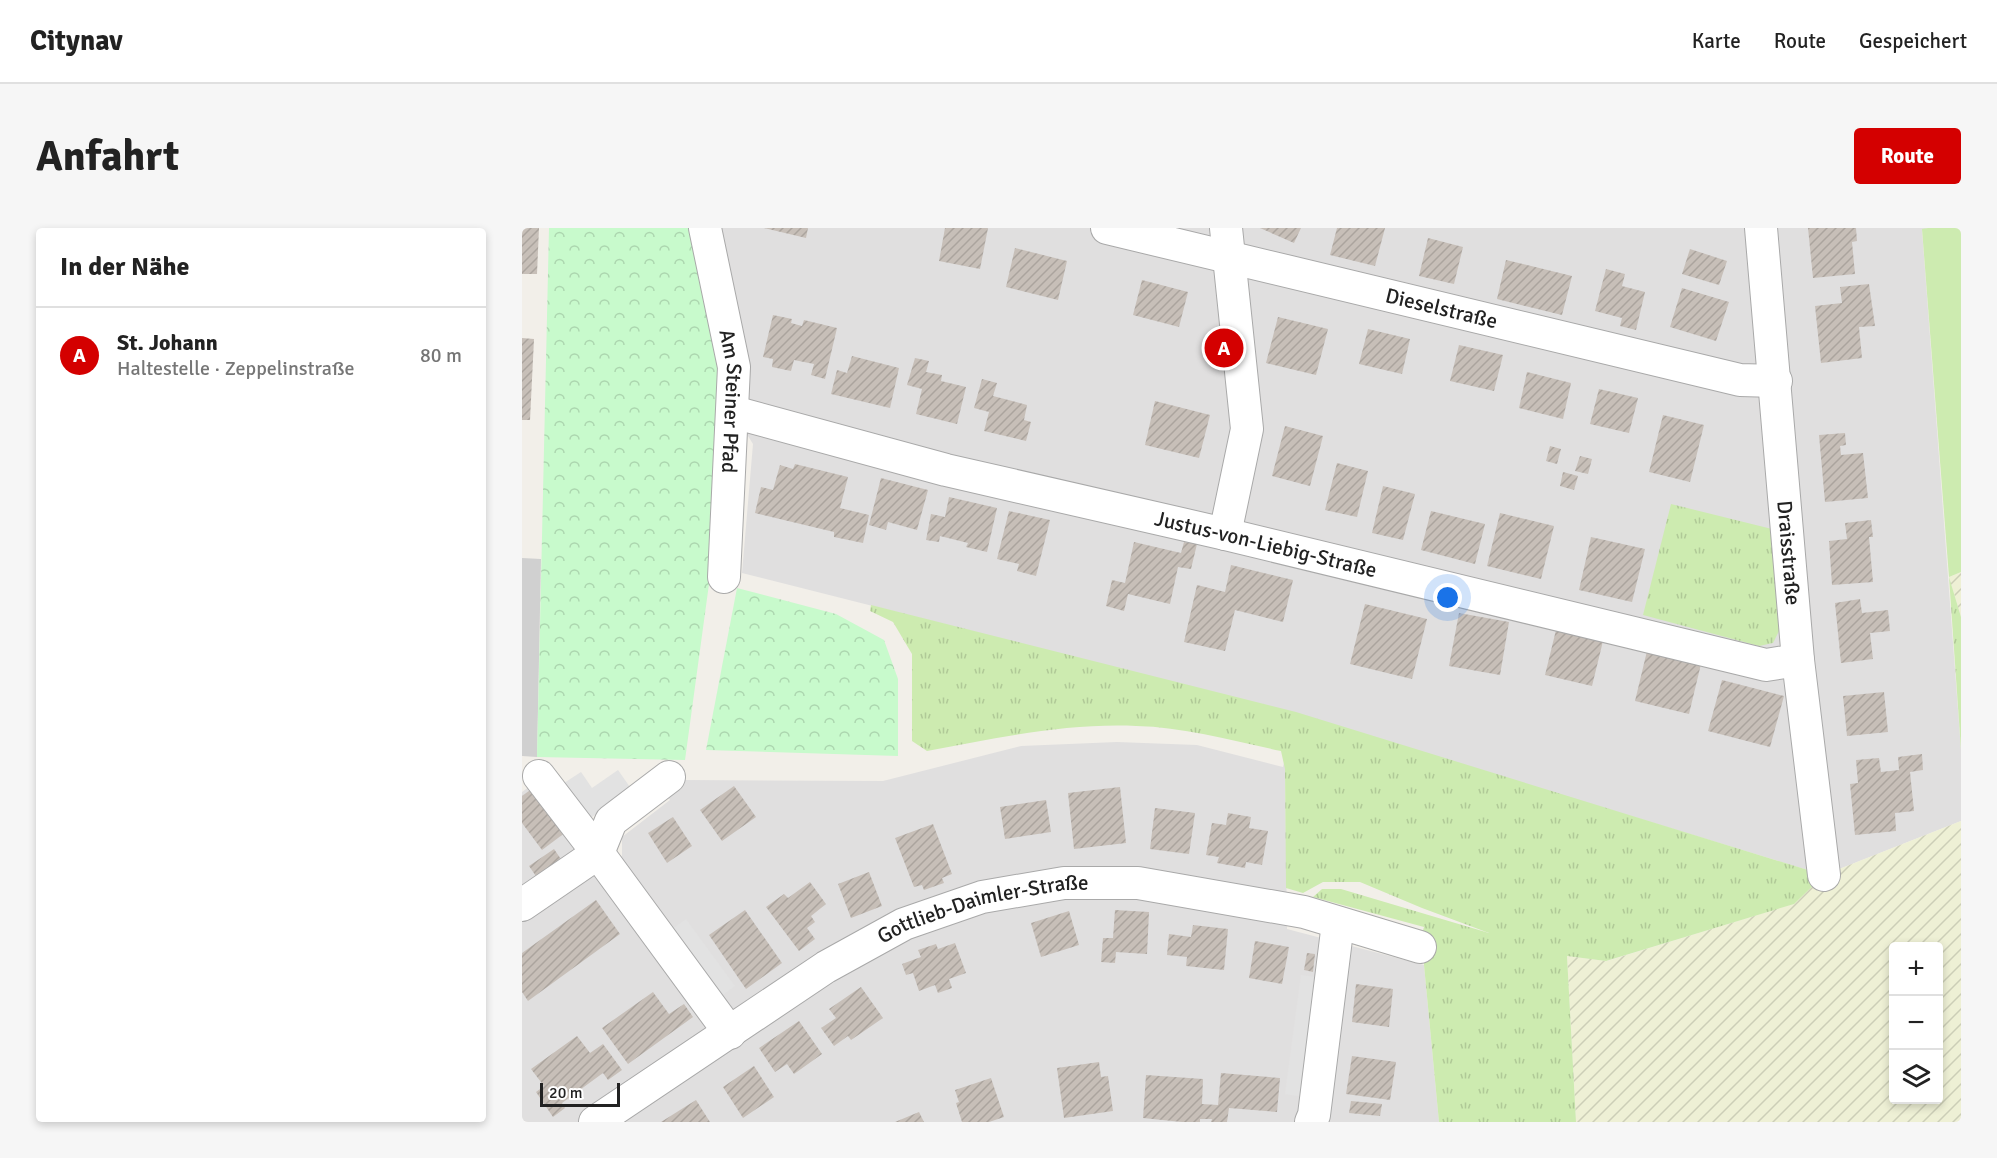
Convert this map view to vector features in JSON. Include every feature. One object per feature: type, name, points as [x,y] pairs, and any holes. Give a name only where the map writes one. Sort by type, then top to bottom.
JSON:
[{"type":"street","name":"Am Steiner Pfad","points":[[705,228],[734,368],[724,577]]},
{"type":"street","name":"Dieselstraße","points":[[1107,228],[1227,243],[1740,380],[1776,381]]},
{"type":"street","name":"Draisstraße","points":[[1761,228],[1776,381],[1798,660],[1824,874]]},
{"type":"street","points":[[1225,534],[1247,429],[1227,243]]},
{"type":"street","name":"Justus-von-Liebig-Straße","points":[[733,412],[946,470],[1225,534],[1766,665],[1798,660]]},
{"type":"street","points":[[539,776],[730,1033]]},
{"type":"street","points":[[522,905],[598,853],[611,821],[669,777]]},
{"type":"street","name":"Gottlieb-Daimler-Straße","points":[[595,1122],[826,967],[904,924],[982,897],[1064,882],[1138,883],[1304,912],[1420,947]]},
{"type":"street","points":[[1311,1122],[1314,1115],[1338,923]]},
{"type":"shaded area","points":[[705,228],[1928,228],[1922,230],[1961,750],[1961,821],[1824,875],[1454,762],[1285,769],[1287,929],[1424,965],[1439,1122],[522,1122],[522,792],[533,784],[598,871],[622,856],[622,837],[670,800],[664,792],[684,780],[883,781],[1021,746],[1117,742],[1197,745],[1283,767],[1296,713],[742,573],[753,444],[733,412]]},
{"type":"shaded area","points":[[522,558],[541,559],[537,757],[522,756]]},
{"type":"shaded area","points":[[618,770],[632,790],[586,821],[561,785],[581,772],[592,788]]},
{"type":"shaded area","points":[[686,919],[735,986],[720,997],[671,930]]},
{"type":"shaded area","points":[[1301,975],[1322,978],[1305,1097],[1285,1094]]},
{"type":"green space","points":[[549,228],[705,228],[733,412],[714,444],[709,584],[685,760],[537,757]]},
{"type":"green space","points":[[1961,228],[1961,572],[1949,577],[1922,229]]},
{"type":"green space","points":[[1671,504],[1772,529],[1781,627],[1773,643],[1759,646],[1643,615]]},
{"type":"green space","points":[[1961,572],[1961,617],[1949,577]]},
{"type":"green space","points":[[1949,577],[1961,617],[1961,750]]},
{"type":"green space","points":[[737,588],[836,614],[884,640],[898,679],[898,756],[706,750]]},
{"type":"green space","points":[[871,605],[1296,712],[1824,875],[1794,904],[1606,961],[1567,956],[1576,1122],[1439,1122],[1424,965],[1422,934],[1424,927],[1313,897],[1322,889],[1341,889],[1489,933],[1360,882],[1323,882],[1303,893],[1286,888],[1285,769],[1281,751],[1173,729],[1110,726],[1031,732],[927,751],[912,741],[912,654],[893,622],[870,611]]},
{"type":"green space","points":[[1961,821],[1961,1122],[1576,1122],[1567,956],[1607,961],[1793,904],[1824,875]]},
{"type":"building","points":[[522,228],[539,228],[537,274],[522,274]]},
{"type":"building","points":[[764,228],[808,228],[806,238]]},
{"type":"building","points":[[945,228],[988,228],[980,269],[939,261]]},
{"type":"building","points":[[1260,228],[1301,228],[1294,243]]},
{"type":"building","points":[[1337,228],[1385,228],[1375,266],[1330,255]]},
{"type":"building","points":[[1808,228],[1856,228],[1857,241],[1852,242],[1855,274],[1813,278]]},
{"type":"building","points":[[1428,238],[1463,247],[1454,284],[1419,276]]},
{"type":"building","points":[[1015,248],[1067,261],[1058,300],[1006,287]]},
{"type":"building","points":[[1690,249],[1727,261],[1719,285],[1682,274]]},
{"type":"building","points":[[1506,260],[1572,276],[1562,315],[1497,299]]},
{"type":"building","points":[[1606,269],[1625,274],[1622,286],[1645,292],[1636,330],[1620,326],[1622,318],[1595,311]]},
{"type":"building","points":[[1142,280],[1188,292],[1179,327],[1133,315]]},
{"type":"building","points":[[1869,284],[1875,326],[1859,327],[1862,358],[1821,363],[1815,306],[1842,303],[1840,287]]},
{"type":"building","points":[[1682,288],[1729,302],[1716,341],[1670,327]]},
{"type":"building","points":[[773,315],[792,319],[791,323],[802,326],[804,320],[837,328],[825,379],[811,375],[814,364],[794,360],[791,371],[772,367],[773,359],[763,357]]},
{"type":"building","points":[[1278,317],[1328,329],[1316,375],[1266,363]]},
{"type":"building","points":[[1368,329],[1410,339],[1402,374],[1359,364]]},
{"type":"building","points":[[522,338],[534,339],[530,420],[522,420]]},
{"type":"building","points":[[1459,345],[1503,355],[1494,391],[1450,381]]},
{"type":"building","points":[[852,356],[899,368],[890,408],[831,394],[837,370],[847,373]]},
{"type":"building","points":[[915,358],[929,361],[926,372],[942,375],[941,381],[966,387],[957,424],[916,414],[922,389],[907,385]]},
{"type":"building","points":[[1527,372],[1571,383],[1563,419],[1519,408]]},
{"type":"building","points":[[982,379],[997,383],[993,396],[1027,405],[1024,420],[1031,422],[1026,441],[984,431],[989,412],[974,408]]},
{"type":"building","points":[[1599,389],[1638,398],[1629,433],[1590,424]]},
{"type":"building","points":[[1155,401],[1210,415],[1199,458],[1145,445]]},
{"type":"building","points":[[1663,415],[1704,425],[1690,482],[1649,472]]},
{"type":"building","points":[[1285,426],[1323,436],[1310,486],[1272,476]]},
{"type":"building","points":[[1845,433],[1846,445],[1840,446],[1841,455],[1863,453],[1868,498],[1825,502],[1819,435]]},
{"type":"building","points":[[1550,446],[1561,449],[1557,464],[1546,461]]},
{"type":"building","points":[[1580,456],[1592,459],[1588,474],[1575,471]]},
{"type":"building","points":[[1337,463],[1368,471],[1357,517],[1325,510]]},
{"type":"building","points":[[795,464],[848,477],[840,508],[869,515],[863,543],[834,537],[834,532],[755,513],[761,487],[773,490],[780,465],[793,469]]},
{"type":"building","points":[[1563,472],[1578,476],[1574,490],[1560,486]]},
{"type":"building","points":[[881,478],[928,490],[917,530],[888,522],[886,530],[869,525]]},
{"type":"building","points":[[1383,486],[1415,494],[1403,540],[1372,533]]},
{"type":"building","points":[[949,497],[997,508],[987,552],[966,547],[968,543],[940,536],[939,542],[926,540],[931,514],[945,517]]},
{"type":"building","points":[[1009,511],[1050,520],[1036,576],[1017,571],[1019,564],[997,559]]},
{"type":"building","points":[[1431,511],[1485,524],[1475,564],[1421,550]]},
{"type":"building","points":[[1500,513],[1554,526],[1541,579],[1487,566]]},
{"type":"building","points":[[1871,520],[1873,537],[1869,537],[1873,582],[1832,585],[1829,541],[1847,539],[1845,523]]},
{"type":"building","points":[[1591,537],[1645,549],[1632,602],[1579,590]]},
{"type":"building","points":[[1134,542],[1181,553],[1184,542],[1197,544],[1191,569],[1178,567],[1170,604],[1128,594],[1124,611],[1106,606],[1112,580],[1125,583]]},
{"type":"building","points":[[1231,565],[1293,580],[1283,622],[1235,610],[1225,651],[1184,642],[1197,585],[1225,592]]},
{"type":"building","points":[[1860,599],[1862,613],[1888,610],[1890,631],[1870,633],[1873,659],[1841,663],[1835,603]]},
{"type":"building","points":[[1365,604],[1427,619],[1412,679],[1350,664]]},
{"type":"building","points":[[1459,613],[1509,622],[1500,675],[1449,666]]},
{"type":"building","points":[[1556,630],[1603,641],[1592,686],[1545,675]]},
{"type":"building","points":[[1647,651],[1701,664],[1689,714],[1635,701]]},
{"type":"building","points":[[1722,680],[1784,696],[1770,747],[1708,731]]},
{"type":"building","points":[[1884,692],[1888,732],[1847,736],[1843,696]]},
{"type":"building","points":[[1922,754],[1923,770],[1910,772],[1914,811],[1895,813],[1896,831],[1855,835],[1850,784],[1858,783],[1856,760],[1879,758],[1881,772],[1899,770],[1898,757]]},
{"type":"building","points":[[734,786],[756,817],[722,841],[700,810]]},
{"type":"building","points":[[1120,787],[1126,843],[1074,849],[1068,793]]},
{"type":"building","points":[[533,788],[566,832],[542,850],[522,823],[522,796]]},
{"type":"building","points":[[1046,800],[1051,832],[1005,839],[1000,807]]},
{"type":"building","points":[[1155,808],[1195,813],[1189,854],[1150,849]]},
{"type":"building","points":[[1228,813],[1251,817],[1249,828],[1268,831],[1262,865],[1246,862],[1245,868],[1217,863],[1219,857],[1206,855],[1212,823],[1226,825]]},
{"type":"building","points":[[673,817],[692,846],[667,863],[648,833]]},
{"type":"building","points":[[933,824],[952,874],[942,878],[944,883],[924,890],[922,885],[914,887],[895,838]]},
{"type":"building","points":[[554,849],[565,865],[540,882],[529,866]]},
{"type":"building","points":[[869,872],[882,906],[851,918],[838,884]]},
{"type":"building","points":[[810,882],[826,904],[811,916],[815,922],[807,928],[815,939],[799,951],[766,907],[784,894],[788,898]]},
{"type":"building","points":[[596,900],[620,934],[528,1001],[522,992],[522,953]]},
{"type":"building","points":[[745,910],[782,963],[746,989],[709,935]]},
{"type":"building","points":[[1115,910],[1149,912],[1147,954],[1116,952],[1115,963],[1101,962],[1103,938],[1113,938]]},
{"type":"building","points":[[1069,911],[1079,945],[1041,957],[1031,923]]},
{"type":"building","points":[[1193,925],[1228,929],[1224,970],[1186,966],[1187,957],[1167,955],[1169,934],[1191,937]]},
{"type":"building","points":[[1255,941],[1289,947],[1282,984],[1249,978]]},
{"type":"building","points":[[955,943],[966,973],[949,979],[952,988],[938,993],[935,985],[919,991],[913,973],[906,975],[902,964],[921,957],[918,950],[936,944],[938,949]]},
{"type":"building","points":[[1307,953],[1315,954],[1313,972],[1304,970]]},
{"type":"building","points":[[1356,984],[1393,989],[1389,1027],[1352,1022]]},
{"type":"building","points":[[861,987],[883,1018],[851,1040],[848,1036],[834,1046],[821,1028],[836,1018],[829,1009]]},
{"type":"building","points":[[653,992],[669,1014],[684,1004],[693,1017],[628,1064],[602,1028]]},
{"type":"building","points":[[799,1021],[822,1054],[794,1074],[787,1064],[775,1072],[759,1048]]},
{"type":"building","points":[[577,1036],[590,1053],[603,1044],[622,1070],[608,1080],[603,1073],[562,1103],[565,1108],[553,1117],[536,1092],[544,1086],[531,1069]]},
{"type":"building","points":[[1352,1056],[1396,1062],[1390,1100],[1346,1094]]},
{"type":"building","points":[[1099,1062],[1101,1077],[1108,1076],[1113,1111],[1064,1118],[1057,1068]]},
{"type":"building","points":[[754,1066],[774,1097],[743,1118],[723,1087]]},
{"type":"building","points":[[1221,1073],[1280,1078],[1277,1112],[1229,1108],[1227,1122],[1211,1122],[1212,1119],[1182,1122],[1143,1118],[1146,1075],[1203,1079],[1202,1104],[1218,1105]]},
{"type":"building","points":[[991,1078],[1004,1117],[989,1122],[962,1122],[956,1103],[959,1102],[955,1090]]},
{"type":"building","points":[[696,1100],[710,1122],[661,1122]]},
{"type":"building","points":[[1351,1101],[1382,1104],[1380,1116],[1349,1113]]},
{"type":"building","points":[[919,1112],[924,1122],[895,1122]]},
{"type":"place","name":"St. Johann","points":[[1224,348]]}]
